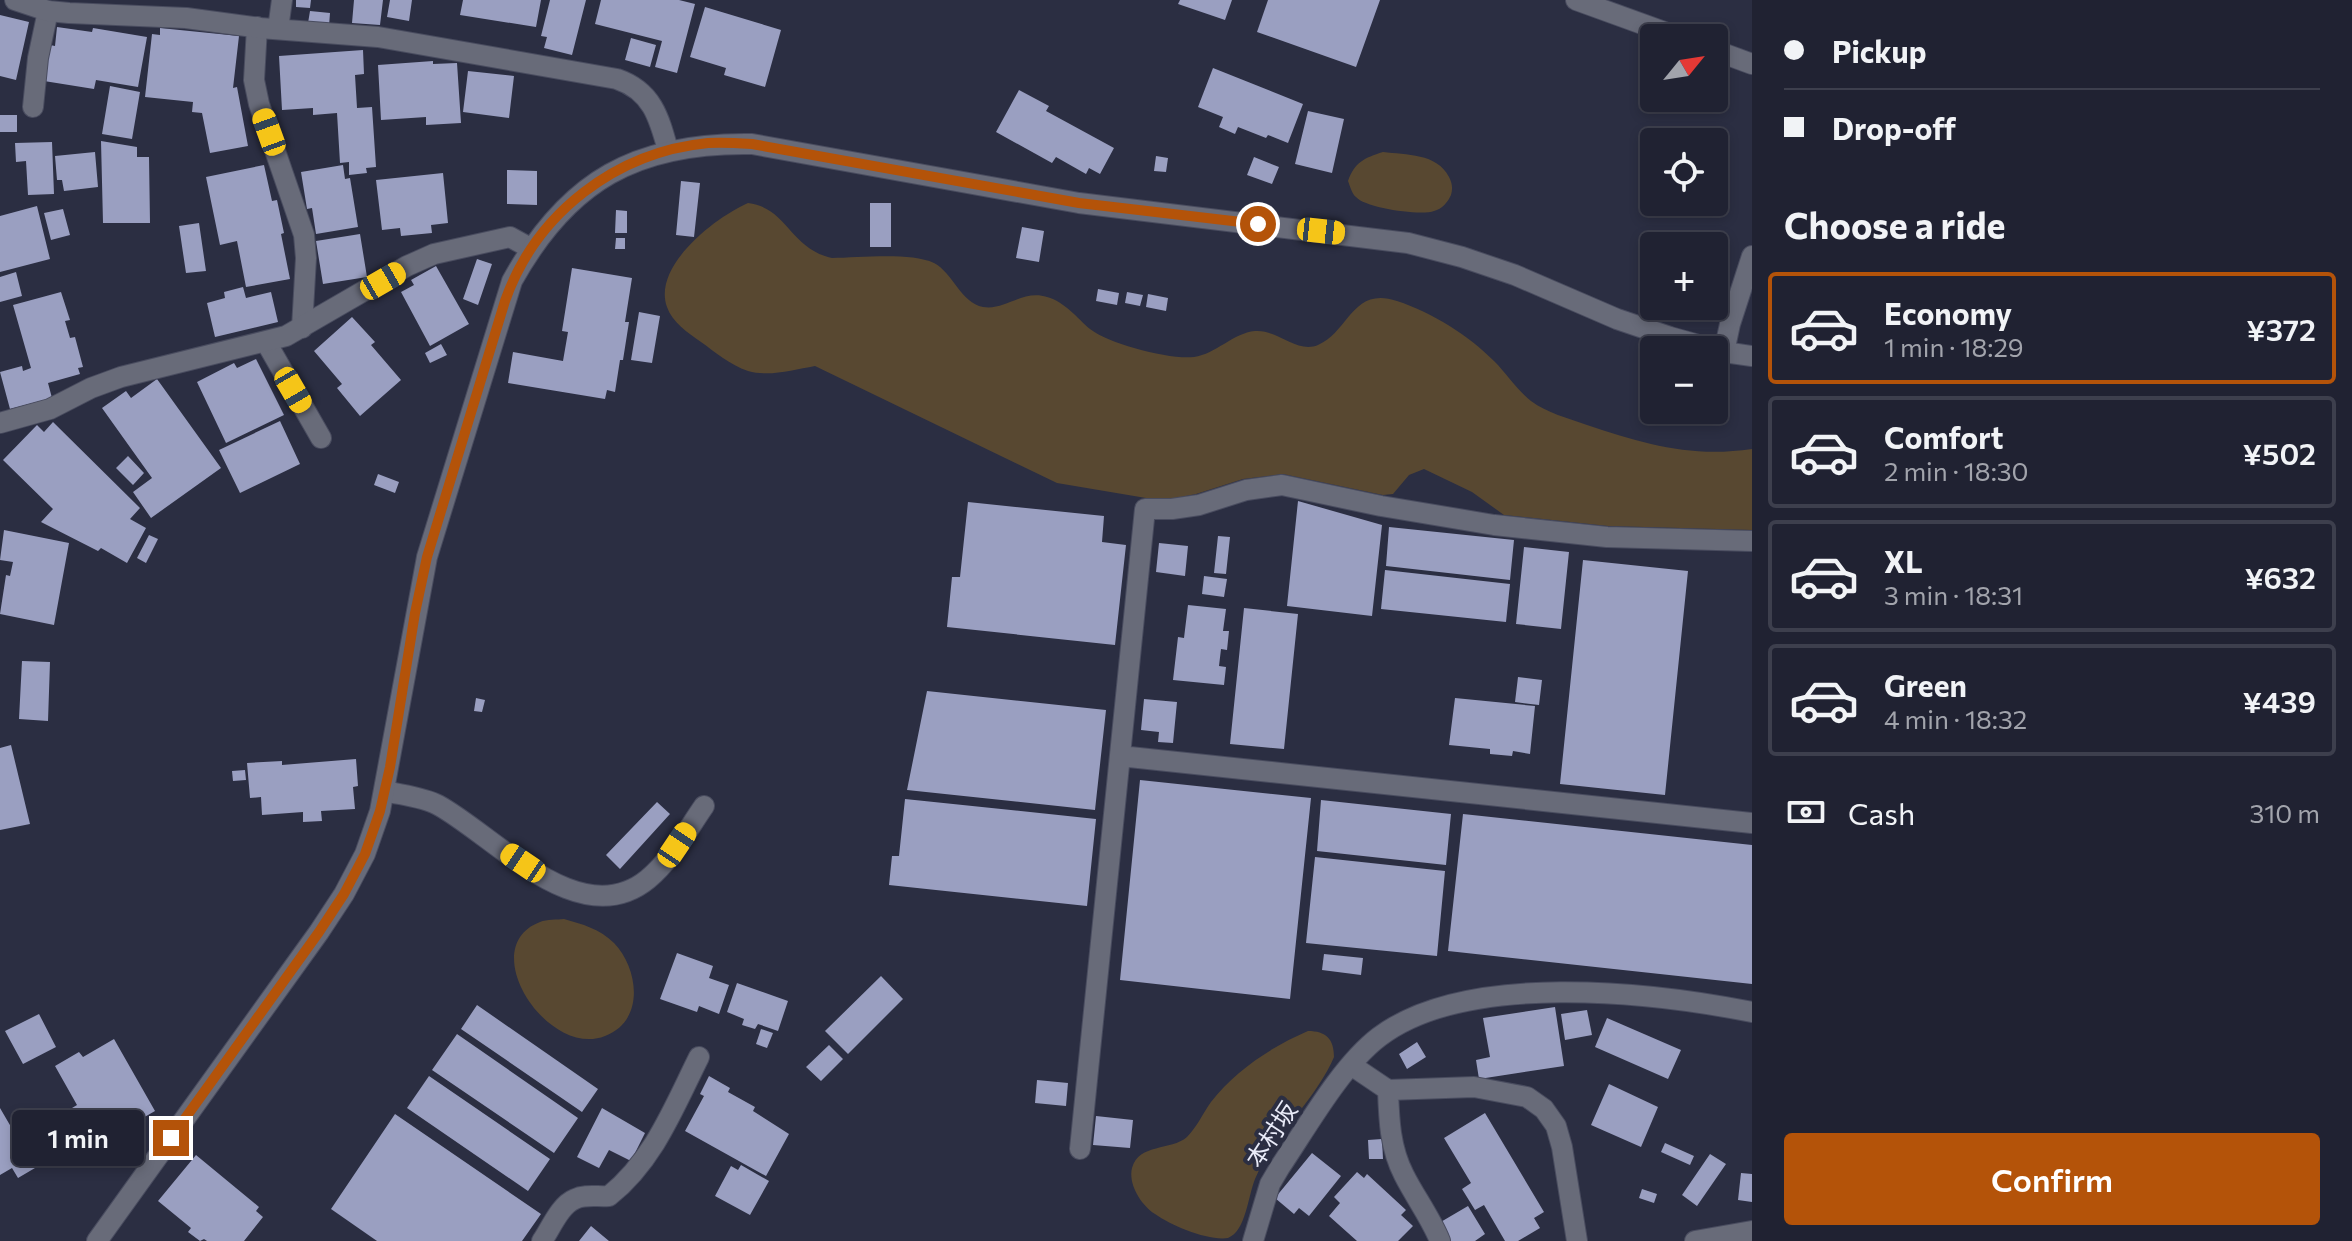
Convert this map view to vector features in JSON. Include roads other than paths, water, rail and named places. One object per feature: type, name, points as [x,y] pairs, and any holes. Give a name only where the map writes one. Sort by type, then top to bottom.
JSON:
[{"type":"street","points":[[15,0],[52,8],[390,39],[617,79],[632,84],[654,105],[668,150]]},
{"type":"street","points":[[282,0],[267,28],[254,80],[259,104],[304,235],[306,258],[302,328]]},
{"type":"street","points":[[1576,0],[1608,6],[1649,24]]},
{"type":"street","points":[[33,107],[38,58],[52,8]]},
{"type":"street","points":[[1728,55],[1752,64]]},
{"type":"street","points":[[97,1241],[344,894],[365,854],[385,791],[427,557],[512,281],[530,248],[560,212],[592,185],[629,164],[668,150],[710,143],[752,144],[1079,203],[1408,243],[1515,275],[1617,319],[1672,336]]},
{"type":"street","points":[[0,423],[50,409],[105,382],[266,342],[302,328],[407,266],[434,254],[510,237],[530,248]]},
{"type":"street","points":[[1727,336],[1752,256]]},
{"type":"street","points":[[266,342],[321,438]]},
{"type":"street","points":[[1728,353],[1752,356]]},
{"type":"street","points":[[1080,1149],[1145,509],[1199,505],[1246,490],[1282,485],[1494,525],[1607,537],[1752,541]]},
{"type":"street","points":[[1120,756],[1752,823]]},
{"type":"street","points":[[385,791],[436,803],[544,878],[568,891],[594,897],[620,893],[645,882],[664,864],[704,806]]},
{"type":"street","name":"本村坂","points":[[1253,1241],[1267,1193],[1280,1167],[1351,1065],[1379,1038],[1413,1017],[1451,1005],[1523,994],[1594,992],[1752,1012]]},
{"type":"street","points":[[542,1241],[565,1206],[574,1199],[609,1196],[641,1164],[655,1144],[699,1057]]},
{"type":"street","points":[[1351,1065],[1388,1090],[1474,1087],[1527,1097],[1544,1109],[1556,1126],[1562,1147],[1577,1241]]},
{"type":"street","points":[[1388,1090],[1394,1150],[1403,1174],[1440,1241]]},
{"type":"street","points":[[1695,1241],[1752,1233],[1752,1241]]}]
